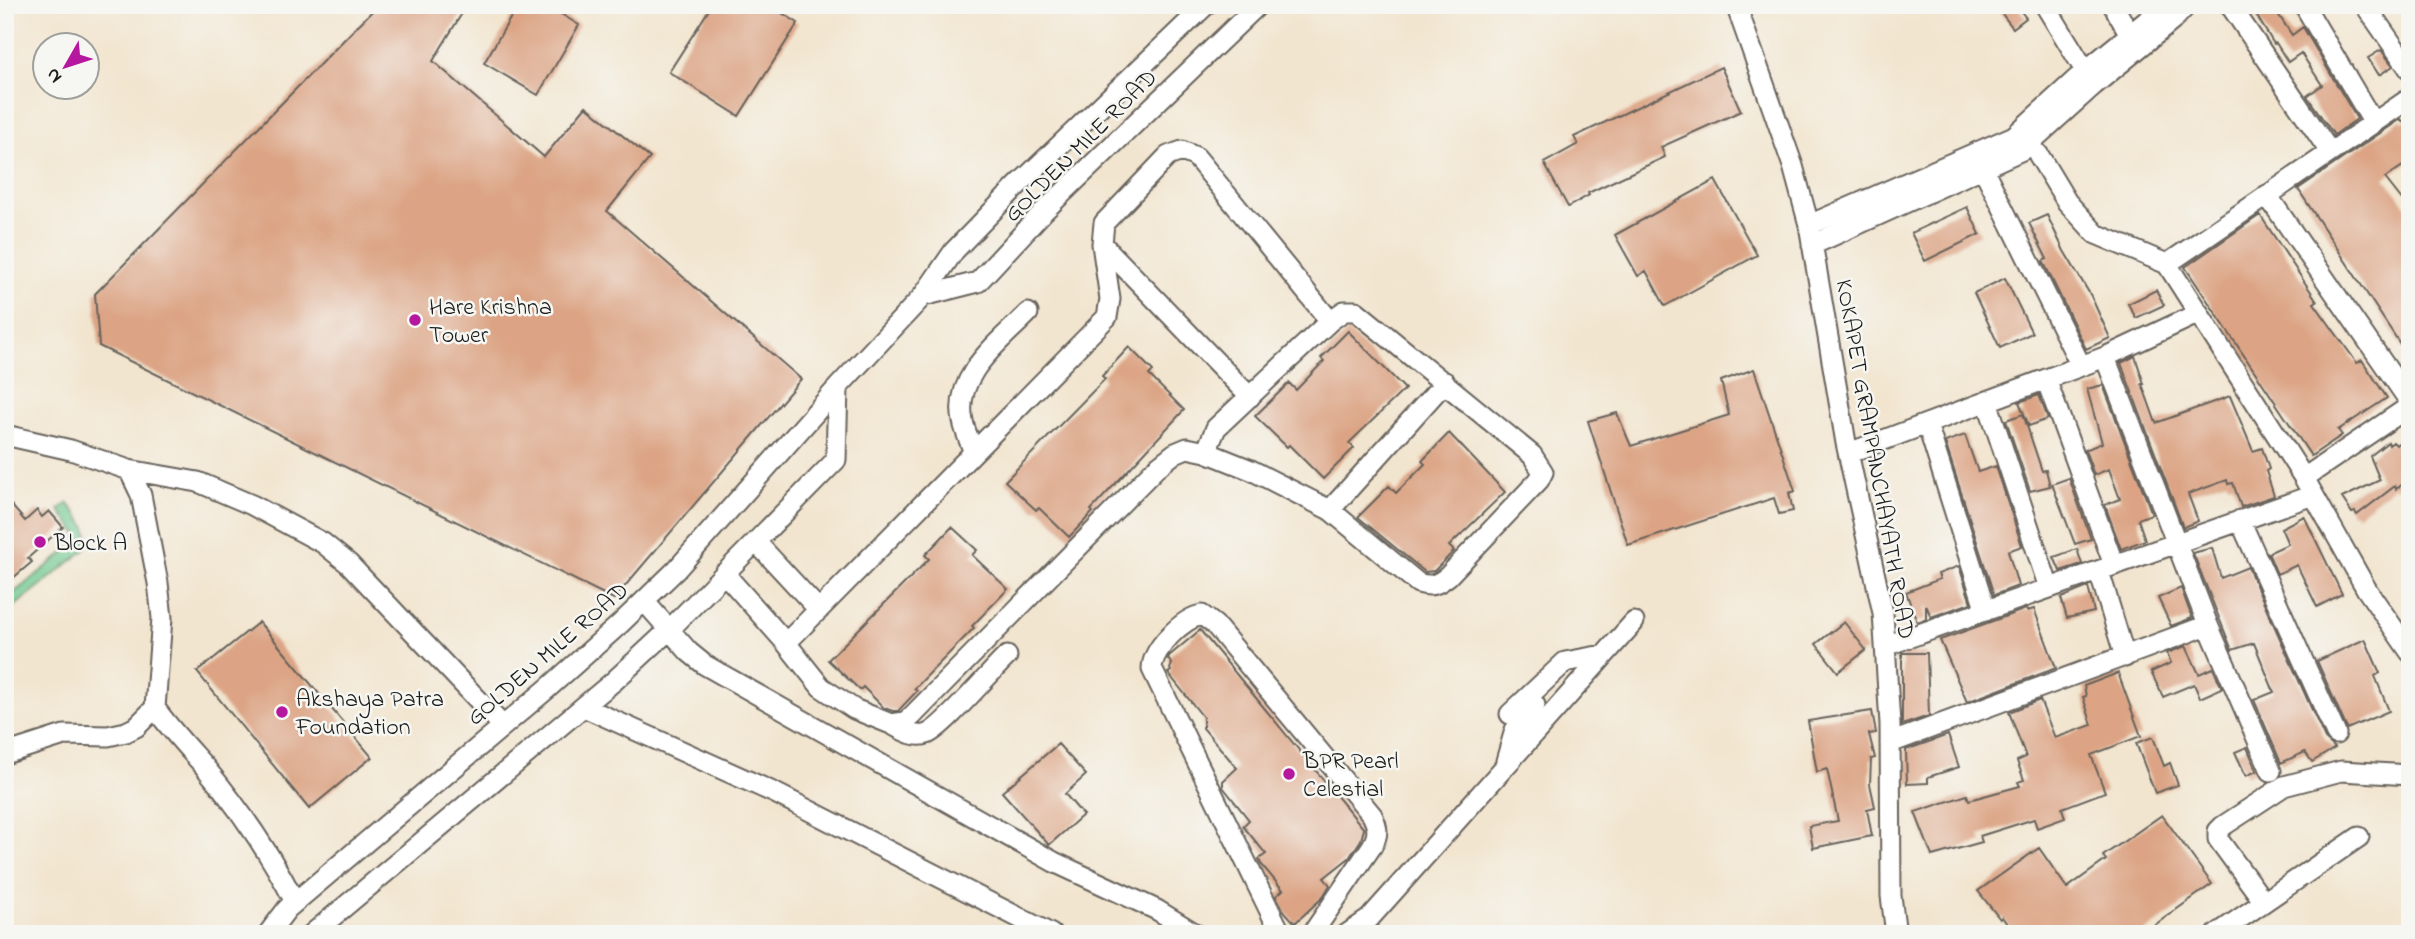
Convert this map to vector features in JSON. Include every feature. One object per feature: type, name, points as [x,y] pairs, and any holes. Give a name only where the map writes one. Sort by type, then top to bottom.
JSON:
[{"type":"street","name":"GOLDEN MILE ROAD","points":[[268,934],[286,909],[547,689],[676,570],[838,387],[923,296],[954,251],[1018,185],[1206,5]]},
{"type":"street","name":"GOLDEN MILE ROAD","points":[[923,296],[978,282],[1044,211],[1258,5]]},
{"type":"street","name":"KOKAPET GRAMPANCHAYATH ROAD","points":[[1736,5],[1790,156],[1811,235],[1849,453],[1883,613],[1890,743],[1891,896],[1896,934]]},
{"type":"street","points":[[2045,5],[2089,78]]},
{"type":"street","points":[[2113,5],[2130,35]]},
{"type":"street","points":[[1811,235],[1980,161],[2022,150],[2130,35],[2166,5]]},
{"type":"street","points":[[2089,78],[2172,21],[2187,5]]},
{"type":"street","points":[[2230,5],[2330,152]]},
{"type":"street","points":[[2304,5],[2373,122]]},
{"type":"street","points":[[2365,5],[2410,70]]},
{"type":"street","points":[[2167,264],[2410,98]]},
{"type":"street","points":[[786,643],[1107,317],[1110,299],[1102,244],[1104,223],[1168,156],[1177,151],[1196,157],[1330,321]]},
{"type":"street","points":[[2038,154],[2067,202],[2096,234],[2167,264],[2309,486],[2367,590],[2410,652]]},
{"type":"street","points":[[1980,161],[2081,366]]},
{"type":"street","points":[[1885,646],[2240,520],[2309,486],[2410,404],[2267,195]]},
{"type":"street","points":[[1102,244],[1250,397]]},
{"type":"street","points":[[891,724],[905,722],[912,716],[1156,468],[1175,453],[1187,448],[1206,452],[1251,470],[1330,510],[1418,583],[1428,586],[1438,584],[1448,576],[1539,480],[1543,472],[1532,455],[1356,311],[1344,311],[1330,321],[1216,428],[1206,452]]},
{"type":"street","points":[[974,452],[962,419],[964,386],[981,361],[1028,313]]},
{"type":"street","points":[[1849,453],[2105,357],[2199,313]]},
{"type":"street","points":[[2105,357],[2208,625],[2272,771]]},
{"type":"street","points":[[2046,379],[2106,568],[2124,657]]},
{"type":"street","points":[[1330,510],[1445,382]]},
{"type":"street","points":[[312,934],[584,707],[669,630],[836,460],[838,387]]},
{"type":"street","points":[[1987,401],[2049,588]]},
{"type":"street","points":[[1927,424],[1986,611]]},
{"type":"street","points":[[5,435],[71,450],[130,470],[198,482],[252,505],[323,543],[349,564],[502,725]]},
{"type":"street","points":[[130,470],[141,495],[162,618],[155,708],[248,824],[276,865],[295,902]]},
{"type":"street","points":[[2240,520],[2336,734]]},
{"type":"street","points":[[755,542],[819,610]]},
{"type":"street","points":[[724,573],[821,687],[854,709],[912,734],[928,734],[1007,656]]},
{"type":"street","points":[[644,601],[689,652],[705,665],[1054,862],[1157,909],[1196,934]]},
{"type":"street","points":[[1281,934],[1152,669],[1152,661],[1157,652],[1187,620],[1196,616],[1202,615],[1215,625],[1373,815],[1378,827],[1372,846],[1312,934]]},
{"type":"street","points":[[1347,934],[1367,927],[1505,766],[1634,622]]},
{"type":"street","points":[[1890,743],[2208,625]]},
{"type":"street","points":[[1510,714],[1565,662],[1603,655]]},
{"type":"street","points":[[1505,766],[1518,724],[1566,672]]},
{"type":"street","points":[[584,707],[775,793],[1051,934]]},
{"type":"street","points":[[5,754],[64,735],[108,736],[126,733],[155,708]]},
{"type":"street","points":[[2264,902],[2218,839],[2218,831],[2222,826],[2284,786],[2341,771],[2410,775]]},
{"type":"street","points":[[2217,934],[2359,837]]},
{"type":"green space","points":[[68,503],[87,530],[85,550],[5,614],[5,600],[75,544],[77,533],[59,510]]},
{"type":"building","name":"Hare Krishna Tower","points":[[378,5],[467,5],[433,61],[544,157],[586,106],[650,158],[607,211],[801,379],[614,599],[99,346],[95,294]]},
{"type":"building","points":[[518,5],[546,5],[579,25],[538,95],[484,63]]},
{"type":"building","points":[[712,5],[769,5],[798,23],[739,116],[669,72]]},
{"type":"building","points":[[1995,5],[2016,5],[2026,18],[2013,28]]},
{"type":"building","points":[[2250,5],[2272,5],[2292,35],[2303,27],[2357,119],[2334,135],[2307,96],[2322,85],[2301,53],[2288,62]]},
{"type":"building","points":[[2381,50],[2393,66],[2379,75],[2368,58]]},
{"type":"building","points":[[1721,67],[1741,111],[1661,147],[1665,157],[1588,193],[1589,195],[1568,207],[1544,163],[1578,144],[1574,137]]},
{"type":"building","points":[[2410,117],[2410,161],[2385,178],[2410,210],[2410,359],[2298,189],[2401,119],[2403,122]]},
{"type":"building","points":[[1715,180],[1757,255],[1665,306],[1646,271],[1638,276],[1615,235]]},
{"type":"building","points":[[1967,207],[1980,234],[1925,261],[1911,233]]},
{"type":"building","points":[[2047,215],[2064,251],[2091,296],[2110,338],[2086,349],[2043,261],[2047,259],[2029,223]]},
{"type":"building","points":[[2260,215],[2317,301],[2314,303],[2357,363],[2362,360],[2387,398],[2338,430],[2342,435],[2311,456],[2185,267]]},
{"type":"building","points":[[2005,278],[2032,333],[2000,348],[1974,293]]},
{"type":"building","points":[[2156,290],[2164,305],[2136,318],[2128,304]]},
{"type":"building","points":[[1348,331],[1405,389],[1349,443],[1354,448],[1323,479],[1255,416],[1289,383],[1296,390],[1324,361],[1321,358]]},
{"type":"building","points":[[1129,347],[1153,371],[1149,375],[1184,410],[1069,537],[1005,481],[1105,379],[1102,376]]},
{"type":"building","points":[[2135,356],[2156,423],[2230,396],[2253,451],[2262,448],[2274,496],[2241,507],[2233,483],[2228,484],[2227,480],[2188,494],[2198,521],[2183,527],[2121,363]]},
{"type":"building","points":[[1754,369],[1795,491],[1789,493],[1793,511],[1779,514],[1774,498],[1628,545],[1588,421],[1617,413],[1631,446],[1729,415],[1721,381]]},
{"type":"building","points":[[2103,385],[2152,514],[2138,519],[2145,540],[2121,549],[2105,505],[2120,499],[2109,469],[2094,475],[2085,450],[2102,443],[2087,389]]},
{"type":"building","points":[[2039,395],[2048,419],[2029,426],[2019,402]]},
{"type":"building","points":[[2023,414],[2042,471],[2046,470],[2050,486],[2030,491],[2006,420]]},
{"type":"building","points":[[1449,433],[1505,492],[1449,546],[1454,551],[1434,571],[1425,572],[1358,517],[1389,486],[1396,493],[1425,464],[1422,461]]},
{"type":"building","points":[[2410,434],[2410,479],[2396,489],[2395,486],[2357,515],[2352,513],[2342,498],[2380,480],[2370,456],[2388,442],[2389,445],[2393,442],[2396,445]]},
{"type":"building","points":[[1965,435],[1978,472],[1996,466],[2022,546],[2008,551],[2018,586],[1994,595],[1945,442]]},
{"type":"building","points":[[2069,478],[2091,539],[2075,544],[2052,484]]},
{"type":"building","name":"Block A","points":[[5,498],[25,521],[37,510],[42,517],[49,511],[63,527],[28,558],[32,562],[13,578],[5,569]]},
{"type":"building","points":[[2304,516],[2342,594],[2317,607],[2297,565],[2277,574],[2268,553],[2288,544],[2281,528]]},
{"type":"building","points":[[952,527],[977,550],[972,555],[1008,589],[914,689],[917,691],[898,711],[884,708],[863,687],[860,690],[828,660],[929,559],[925,555]]},
{"type":"building","points":[[2212,548],[2221,578],[2248,567],[2325,739],[2335,748],[2312,762],[2305,752],[2281,763],[2254,700],[2274,692],[2254,643],[2232,650],[2193,553]]},
{"type":"building","points":[[2077,549],[2082,564],[2060,571],[2054,557]]},
{"type":"building","points":[[1959,566],[1971,603],[1931,617],[1926,605],[1926,619],[1917,622],[1906,592],[1940,579],[1938,574]]},
{"type":"building","points":[[2088,587],[2094,612],[2067,618],[2061,598]]},
{"type":"building","points":[[2181,588],[2192,618],[2171,626],[2158,598]]},
{"type":"building","points":[[2026,609],[2034,609],[2056,668],[1967,702],[1940,640]]},
{"type":"building","name":"Akshaya Patra Foundation","points":[[259,622],[372,757],[309,809],[197,672]]},
{"type":"building","points":[[1844,622],[1866,650],[1838,672],[1816,644]]},
{"type":"building","name":"BPR Pearl Celestial","points":[[1200,630],[1364,829],[1361,840],[1349,858],[1324,878],[1330,885],[1322,898],[1295,923],[1276,896],[1283,890],[1261,864],[1259,859],[1266,854],[1243,826],[1249,820],[1223,787],[1223,781],[1237,768],[1203,728],[1203,717],[1168,673],[1172,664],[1169,656]]},
{"type":"building","points":[[2365,639],[2380,673],[2375,676],[2389,711],[2347,729],[2317,661]]},
{"type":"building","points":[[2186,646],[2199,674],[2213,668],[2222,688],[2200,698],[2194,684],[2163,697],[2151,672],[2171,663],[2167,653]]},
{"type":"building","points":[[1902,653],[1927,653],[1929,716],[1902,725]]},
{"type":"building","points":[[2118,673],[2141,736],[2091,755],[2105,792],[2062,808],[2065,818],[2037,828],[2034,819],[1980,836],[1982,842],[1932,856],[1915,812],[1967,795],[1969,800],[2020,786],[2018,782],[2024,780],[2017,761],[2026,757],[2009,712],[2040,700],[2055,738],[2092,725],[2083,697],[2086,696],[2084,686]]},
{"type":"building","points":[[1872,711],[1876,733],[1869,734],[1875,758],[1871,759],[1870,784],[1875,807],[1867,809],[1872,836],[1813,848],[1809,826],[1838,821],[1827,769],[1817,772],[1808,721]]},
{"type":"building","points":[[1948,735],[1959,767],[1928,777],[1928,783],[1907,784],[1906,750]]},
{"type":"building","points":[[2153,737],[2164,766],[2170,763],[2178,785],[2155,793],[2136,743]]},
{"type":"building","points":[[1058,744],[1086,775],[1065,794],[1083,815],[1049,845],[1002,792]]},
{"type":"building","points":[[2247,747],[2257,771],[2246,776],[2235,752]]},
{"type":"building","points":[[2162,815],[2212,884],[2142,934],[2014,934],[1978,891],[2039,848],[2067,888],[2106,860],[2103,856]]},
{"type":"place","name":"Hare Krishna Tower","points":[[415,320]]},
{"type":"place","name":"Block A","points":[[40,542]]},
{"type":"place","name":"Akshaya Patra Foundation","points":[[282,712]]},
{"type":"place","name":"BPR Pearl Celestial","points":[[1289,774]]}]
